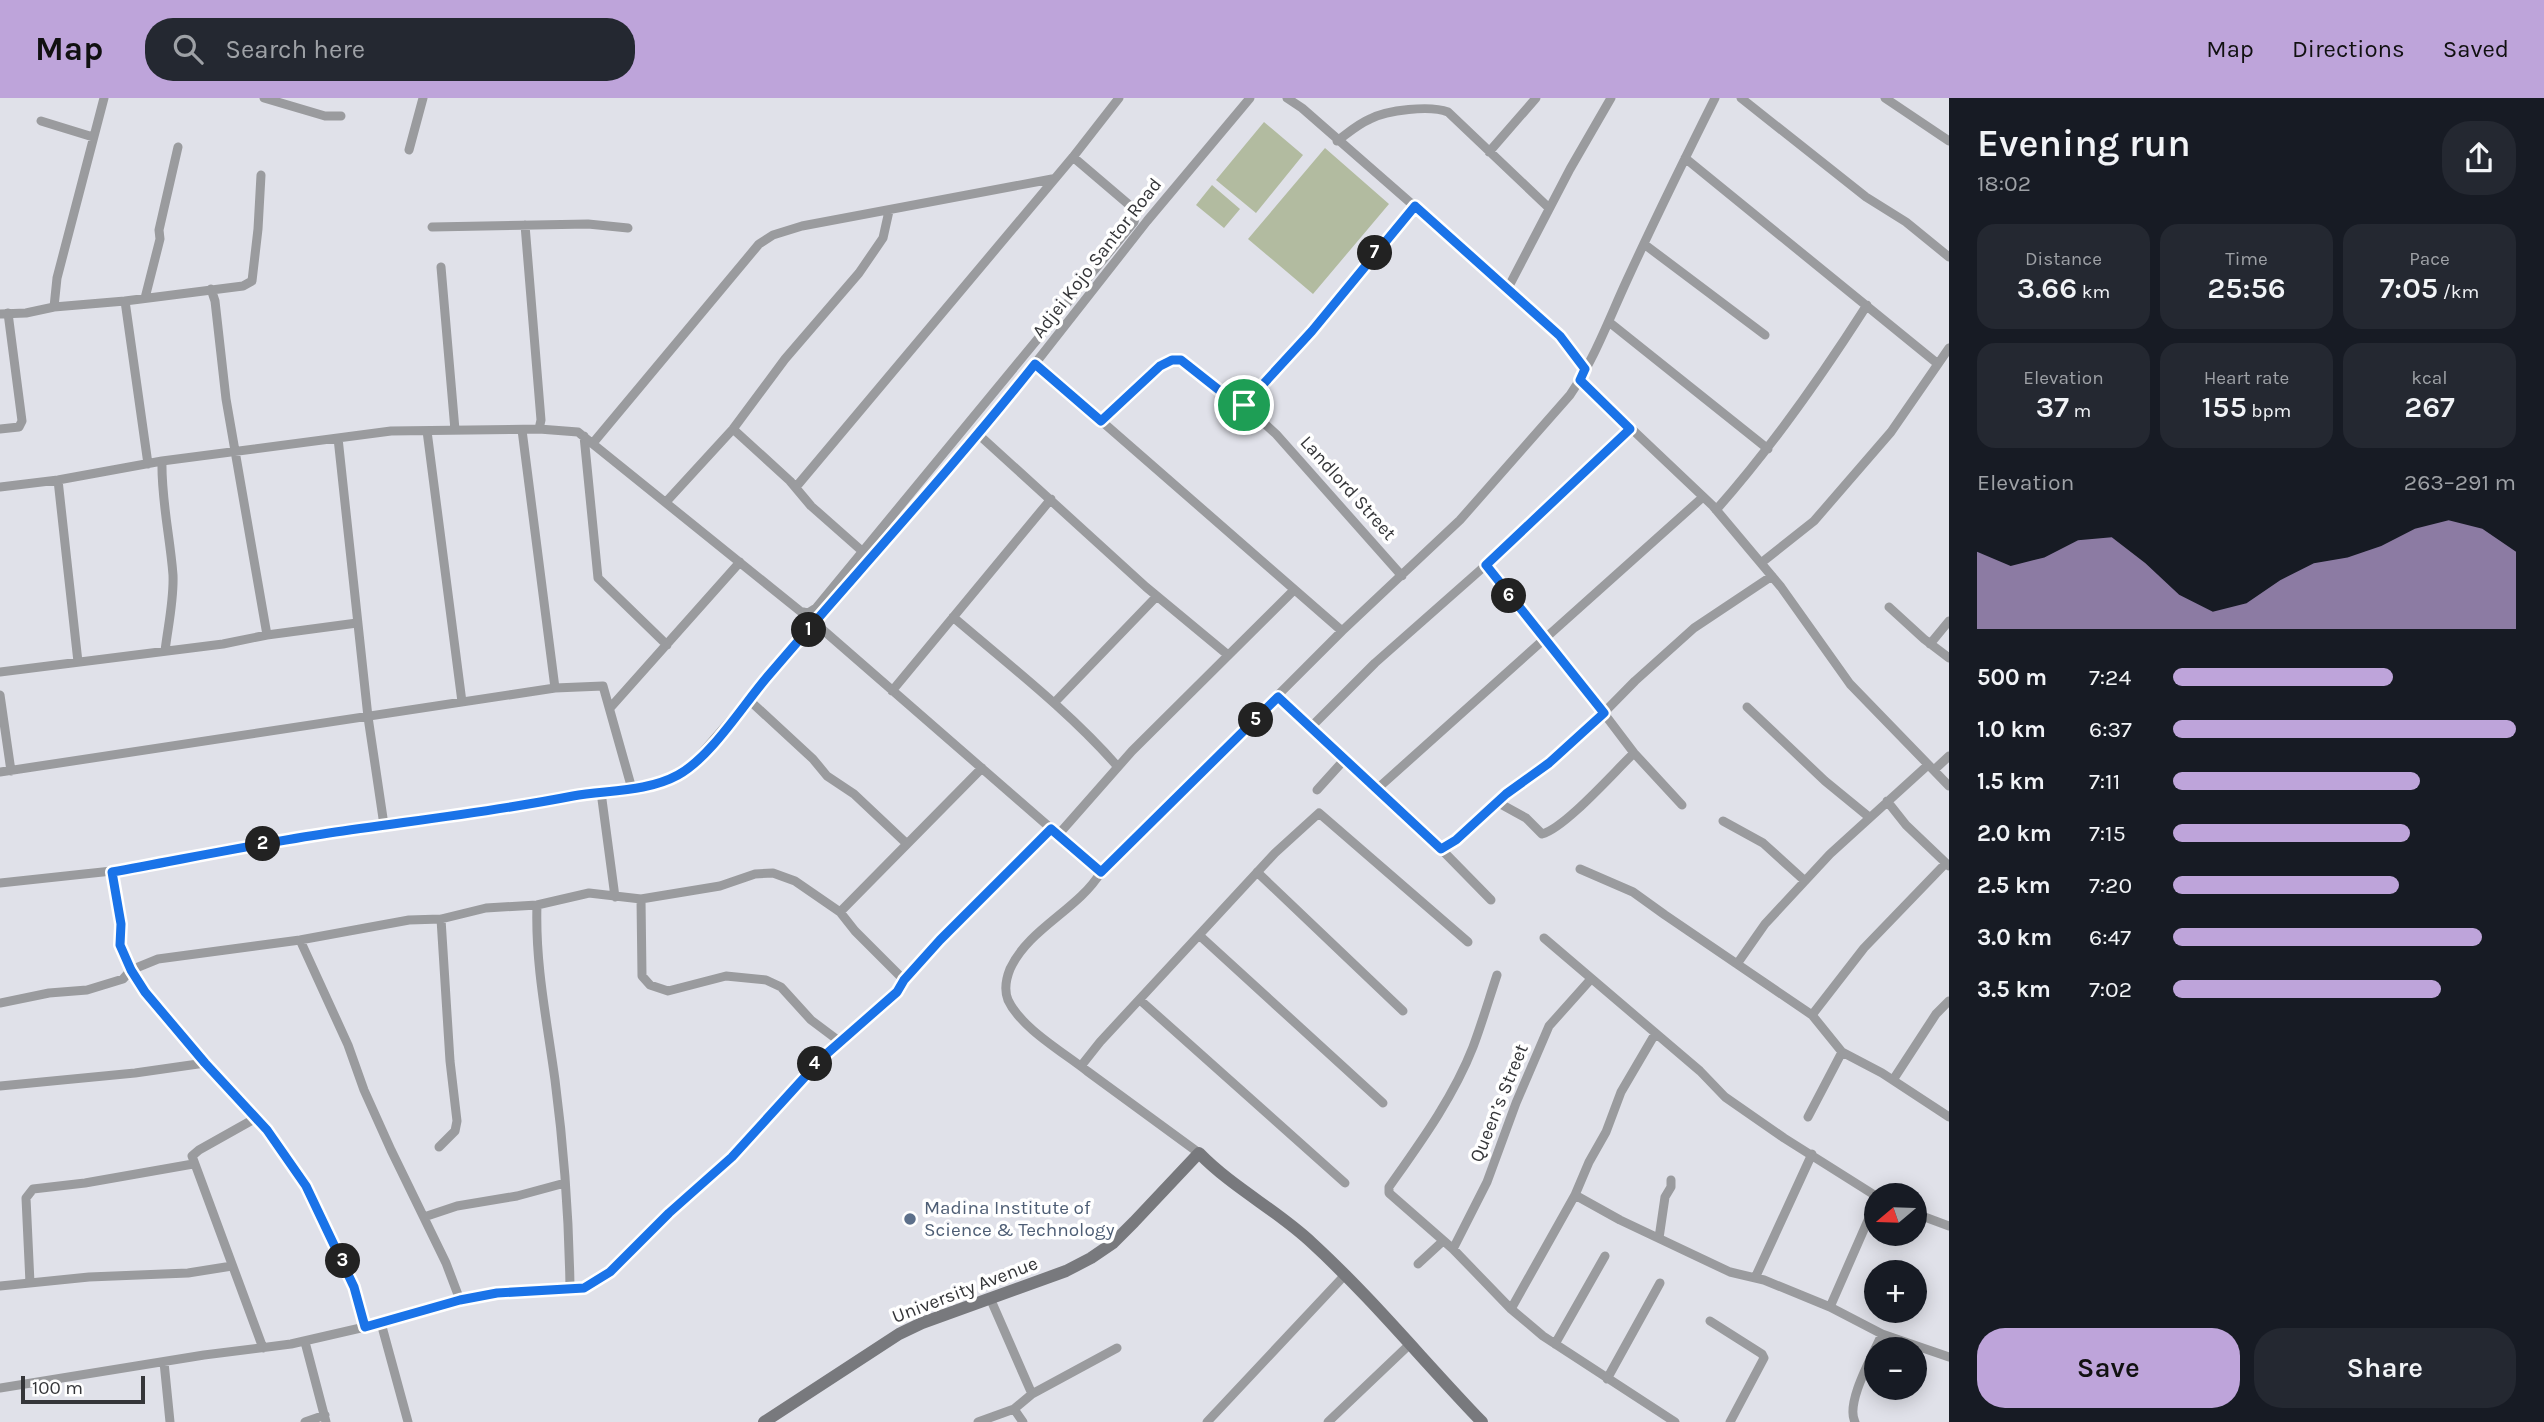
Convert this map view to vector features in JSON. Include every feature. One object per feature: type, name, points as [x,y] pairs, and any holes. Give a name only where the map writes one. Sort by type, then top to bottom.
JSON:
[{"type":"street","points":[[54,307],[57,278],[104,98]]},
{"type":"street","points":[[264,98],[325,116],[341,116]]},
{"type":"street","points":[[409,150],[423,98]]},
{"type":"street","points":[[796,487],[1073,157],[1119,98]]},
{"type":"street","name":"Adjei Kojo Santor Road","points":[[0,883],[112,872],[293,838],[503,810],[632,789],[674,777],[688,769],[979,435],[1147,221],[1250,98]]},
{"type":"street","points":[[1287,98],[1302,108],[1508,288],[1560,336],[1585,369]]},
{"type":"street","points":[[1489,152],[1536,98]]},
{"type":"street","points":[[1508,288],[1611,98]]},
{"type":"street","points":[[1482,1422],[1313,1244],[1282,1216],[1218,1172],[1199,1153],[1048,1043],[1009,1002],[1005,988],[1010,970],[1024,949],[1081,896],[1101,872],[1342,632],[1460,520],[1580,380],[1715,98]]},
{"type":"street","points":[[1741,98],[1866,197],[1906,222],[1949,257]]},
{"type":"street","points":[[1885,98],[1949,141]]},
{"type":"street","points":[[1337,141],[1373,117],[1416,109],[1441,109],[1448,112],[1549,208]]},
{"type":"street","points":[[41,121],[93,137]]},
{"type":"street","points":[[145,298],[178,147]]},
{"type":"street","points":[[0,487],[58,480],[162,461],[391,431],[539,429],[578,432],[800,611],[808,613],[816,608],[1134,222],[1134,209],[1073,157]]},
{"type":"street","points":[[1685,158],[1938,364]]},
{"type":"street","points":[[0,429],[19,427],[22,421],[4,313],[26,313],[54,307],[243,286],[251,281],[261,175]]},
{"type":"street","points":[[593,443],[759,244],[773,235],[802,226],[1052,179]]},
{"type":"street","points":[[1244,405],[1312,331],[1415,206]]},
{"type":"street","points":[[666,502],[733,429],[785,359],[859,272],[883,238],[889,211]]},
{"type":"street","points":[[432,227],[588,223],[628,228]]},
{"type":"street","points":[[525,225],[541,420],[539,429]]},
{"type":"street","points":[[1644,244],[1765,335]]},
{"type":"street","points":[[442,267],[455,430]]},
{"type":"street","points":[[211,289],[215,301],[226,399],[267,635]]},
{"type":"street","points":[[125,301],[148,464]]},
{"type":"street","points":[[1716,510],[1805,401],[1867,305]]},
{"type":"street","points":[[1609,322],[1768,449]]},
{"type":"street","points":[[1761,564],[1814,522],[1891,432],[1949,348]]},
{"type":"street","name":"Landlord Street","points":[[1101,421],[1160,366],[1172,360],[1181,360],[1224,394],[1244,405],[1276,434],[1402,576]]},
{"type":"street","points":[[1035,364],[1342,632]]},
{"type":"street","points":[[1580,380],[1716,510],[1772,576],[1850,684],[1949,786]]},
{"type":"street","points":[[733,429],[796,487],[811,506],[862,551]]},
{"type":"street","points":[[1311,727],[1376,663],[1486,565],[1630,429]]},
{"type":"street","points":[[522,430],[555,688]]},
{"type":"street","points":[[427,431],[461,702]]},
{"type":"street","points":[[979,435],[1157,596],[1227,655]]},
{"type":"street","points":[[584,436],[598,578],[667,645]]},
{"type":"street","points":[[338,438],[368,717],[384,825]]},
{"type":"street","points":[[162,461],[162,484],[173,576],[172,608],[165,651]]},
{"type":"street","points":[[58,480],[78,662]]},
{"type":"street","points":[[1377,789],[1703,497]]},
{"type":"street","points":[[892,691],[1051,499]]},
{"type":"street","points":[[610,708],[740,562]]},
{"type":"street","points":[[1486,565],[1543,639],[1571,670],[1633,753],[1682,806]]},
{"type":"street","points":[[1441,849],[1456,840],[1529,775],[1549,763],[1694,628],[1772,576]]},
{"type":"street","points":[[0,1388],[306,1342],[460,1300],[497,1293],[584,1288],[610,1272],[669,1213],[732,1157],[839,1041],[897,992],[904,980],[1293,591]]},
{"type":"street","points":[[1054,703],[1157,596]]},
{"type":"street","points":[[1889,607],[1949,658]]},
{"type":"street","points":[[953,617],[1054,703],[1098,744],[1118,767]]},
{"type":"street","points":[[1930,644],[1949,621]]},
{"type":"street","points":[[0,672],[223,644],[267,635],[358,623]]},
{"type":"street","points":[[815,623],[1101,872]]},
{"type":"street","points":[[0,772],[555,688],[603,687],[632,789]]},
{"type":"street","points":[[0,695],[11,771]]},
{"type":"street","points":[[1278,697],[1441,849],[1491,900]]},
{"type":"street","points":[[749,700],[813,759],[827,776],[854,794],[906,843]]},
{"type":"street","points":[[1747,707],[1825,781],[1869,817]]},
{"type":"street","points":[[1497,803],[1526,818],[1542,834],[1548,832],[1564,821],[1633,753]]},
{"type":"street","points":[[1737,964],[1765,924],[1869,817],[1931,767],[1949,756]]},
{"type":"street","points":[[1317,790],[1345,759]]},
{"type":"street","points":[[840,912],[982,768]]},
{"type":"street","points":[[601,792],[615,897]]},
{"type":"street","points":[[1812,1014],[1864,948],[1948,865],[1906,825],[1887,801]]},
{"type":"street","points":[[1081,1066],[1257,872],[1319,813],[1468,942]]},
{"type":"street","points":[[1723,821],[1763,843],[1805,881]]},
{"type":"street","points":[[1580,869],[1633,891],[1812,1014],[1842,1052],[1893,1080],[1949,1116]]},
{"type":"street","points":[[112,872],[121,924],[120,945],[131,970],[145,992],[256,1118],[306,1186],[354,1287],[365,1327]]},
{"type":"street","points":[[1257,872],[1403,1011]]},
{"type":"street","points":[[0,1003],[49,993],[87,990],[123,979],[131,970],[158,959],[300,940],[410,920],[441,919],[486,908],[537,905],[589,893],[641,899],[720,886],[755,874],[773,873],[795,881],[840,912],[904,980]]},
{"type":"street","points":[[641,899],[642,976],[650,985],[668,991],[726,976],[766,980],[781,987],[811,1020],[839,1041]]},
{"type":"street","points":[[537,905],[537,961],[557,1095],[570,1288]]},
{"type":"street","points":[[439,1147],[455,1130],[457,1121],[450,1061],[441,919]]},
{"type":"street","points":[[1199,935],[1383,1103]]},
{"type":"street","points":[[1545,938],[1700,1071],[1725,1097],[1864,1188]]},
{"type":"street","points":[[300,940],[348,1045],[364,1090],[460,1300]]},
{"type":"street","points":[[1497,975],[1472,1049],[1458,1079],[1422,1141],[1389,1187],[1389,1194],[1453,1250],[1511,1309],[1555,1344],[1675,1422]]},
{"type":"street","name":"Queen’s Street","points":[[1453,1250],[1487,1182],[1516,1103],[1549,1026],[1591,979]]},
{"type":"street","points":[[1140,1000],[1345,1183]]},
{"type":"street","points":[[1893,1080],[1936,1014],[1949,1001]]},
{"type":"street","points":[[1511,1309],[1576,1195],[1589,1162],[1606,1132],[1621,1092],[1655,1034]]},
{"type":"street","points":[[1808,1117],[1842,1052]]},
{"type":"street","points":[[0,1086],[135,1073],[205,1063]]},
{"type":"street","points":[[256,1118],[192,1156],[263,1348]]},
{"type":"street","name":"University Avenue","points":[[764,1422],[900,1334],[1066,1271],[1103,1250],[1161,1195],[1199,1153]]},
{"type":"street","points":[[1755,1278],[1812,1154]]},
{"type":"street","points":[[30,1283],[26,1198],[33,1189],[193,1164]]},
{"type":"street","points":[[1659,1238],[1665,1198],[1671,1180]]},
{"type":"street","points":[[424,1217],[457,1206],[517,1196],[565,1184]]},
{"type":"street","points":[[1576,1195],[1730,1272],[1755,1278],[1830,1307],[1882,1334],[1949,1357]]},
{"type":"street","points":[[1927,1218],[1949,1226]]},
{"type":"street","points":[[1830,1307],[1864,1229]]},
{"type":"street","points":[[1418,1264],[1443,1241]]},
{"type":"street","points":[[1555,1344],[1605,1256]]},
{"type":"street","points":[[0,1286],[89,1277],[188,1273],[232,1266]]},
{"type":"street","points":[[1207,1422],[1344,1276]]},
{"type":"street","points":[[1607,1379],[1660,1283]]},
{"type":"street","points":[[990,1298],[1032,1394]]},
{"type":"street","points":[[1710,1321],[1762,1354],[1764,1359],[1730,1422]]},
{"type":"street","points":[[381,1323],[408,1422]]},
{"type":"street","points":[[1855,1422],[1852,1410],[1854,1396],[1882,1334]]},
{"type":"street","points":[[305,1422],[325,1419],[306,1342]]},
{"type":"street","points":[[1328,1422],[1410,1344]]},
{"type":"street","points":[[978,1422],[1014,1409],[1032,1394],[1117,1348]]},
{"type":"street","points":[[164,1362],[170,1422]]},
{"type":"street","points":[[1014,1409],[1023,1422]]},
{"type":"green space","points":[[1264,122],[1303,155],[1256,213],[1216,180]]},
{"type":"green space","points":[[1325,148],[1389,204],[1313,294],[1248,239]]},
{"type":"green space","points":[[1212,185],[1240,209],[1224,228],[1196,205]]},
{"type":"place","name":"Madina Institute of Science & Technology","points":[[910,1219]]},
{"type":"route","points":[[1415,206],[1560,336],[1585,369],[1580,380],[1630,429],[1486,565],[1604,713],[1574,743],[1529,775],[1456,840],[1441,849],[1278,697],[1101,872],[1051,829],[940,940],[904,980],[897,992],[848,1032],[823,1057],[732,1157],[669,1213],[610,1272],[592,1285],[584,1288],[497,1293],[460,1300],[365,1327],[354,1287],[306,1186],[267,1130],[205,1063],[145,992],[131,970],[120,945],[121,924],[112,872],[293,838],[503,810],[582,794],[632,789],[674,777],[688,769],[705,752],[766,678],[979,435],[1035,364],[1101,421],[1160,366],[1172,360],[1181,360],[1224,394],[1244,405],[1312,331],[1415,206]]}]
